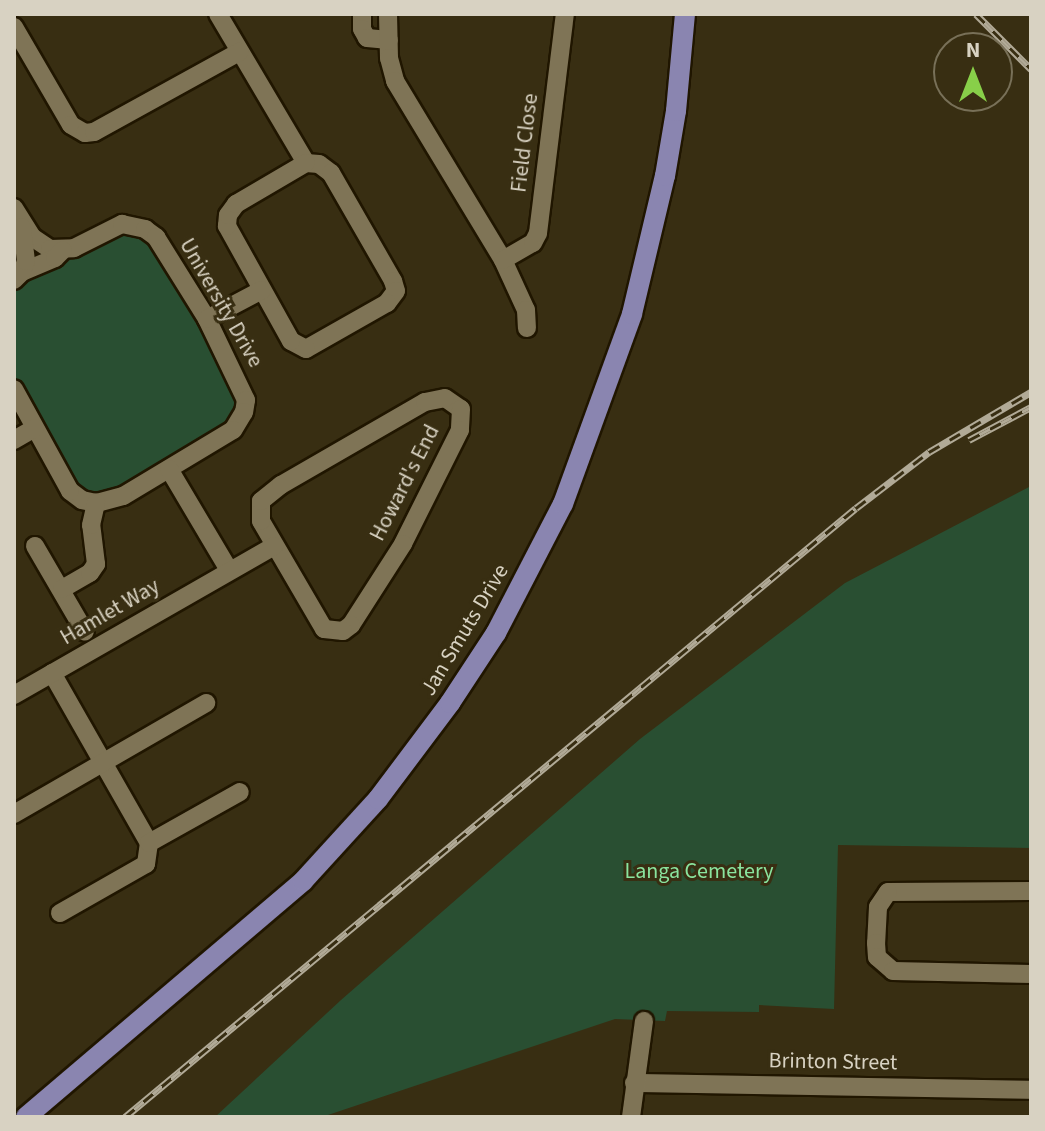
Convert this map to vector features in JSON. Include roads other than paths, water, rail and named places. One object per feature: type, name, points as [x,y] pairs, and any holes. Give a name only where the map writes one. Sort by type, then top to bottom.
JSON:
[{"type":"main road","name":"Jan Smuts Drive","points":[[26,1117],[303,881],[378,799],[450,703],[496,633],[563,504],[632,314],[665,176],[676,111],[685,14]]},
{"type":"street","points":[[218,14],[306,163]]},
{"type":"street","points":[[362,14],[362,29],[367,38],[389,40]]},
{"type":"street","points":[[388,14],[395,81],[503,260],[526,310],[527,328]]},
{"type":"street","name":"Field Close","points":[[503,260],[533,243],[538,233],[565,14]]},
{"type":"street","points":[[14,27],[21,57],[71,125],[85,133],[94,132],[239,52]]},
{"type":"street","points":[[306,163],[319,164],[331,173],[396,291],[387,303],[306,349],[291,341],[262,290],[227,226],[228,215],[236,204],[306,163]]},
{"type":"street","name":"University Drive","points":[[17,215],[42,246],[63,250]]},
{"type":"street","name":"University Drive","points":[[17,215],[27,252],[18,276]]},
{"type":"street","name":"University Drive","points":[[18,276],[55,258],[63,250],[122,224],[145,229],[156,237],[207,319],[243,388],[244,412],[233,430],[123,496],[96,503]]},
{"type":"street","points":[[207,319],[234,302],[262,290]]},
{"type":"street","points":[[14,389],[70,491],[82,500],[96,503],[91,525],[96,564],[90,573],[62,589]]},
{"type":"street","name":"Howard's End","points":[[445,398],[461,409],[460,430],[403,544],[361,613],[343,631],[324,629],[274,546],[260,514],[266,495],[425,402],[445,398]]},
{"type":"street","points":[[14,440],[35,428]]},
{"type":"street","points":[[169,469],[229,570]]},
{"type":"street","points":[[35,546],[85,632]]},
{"type":"street","name":"Hamlet Way","points":[[14,695],[274,546]]},
{"type":"street","points":[[52,673],[149,843],[146,864],[60,913]]},
{"type":"street","points":[[14,814],[206,703]]},
{"type":"street","points":[[149,843],[240,792]]},
{"type":"street","points":[[1031,891],[888,892],[878,907],[876,934],[877,957],[893,971],[1031,974]]},
{"type":"street","points":[[631,1117],[644,1021]]},
{"type":"street","name":"Brinton Street","points":[[634,1083],[1031,1090]]},
{"type":"railway","points":[[976,14],[1031,69]]},
{"type":"railway","points":[[125,1117],[856,508],[929,452],[1031,392]]},
{"type":"railway","points":[[969,440],[1031,407]]},
{"type":"park label","name":"Langa Cemetery","points":[[699,872]]}]
